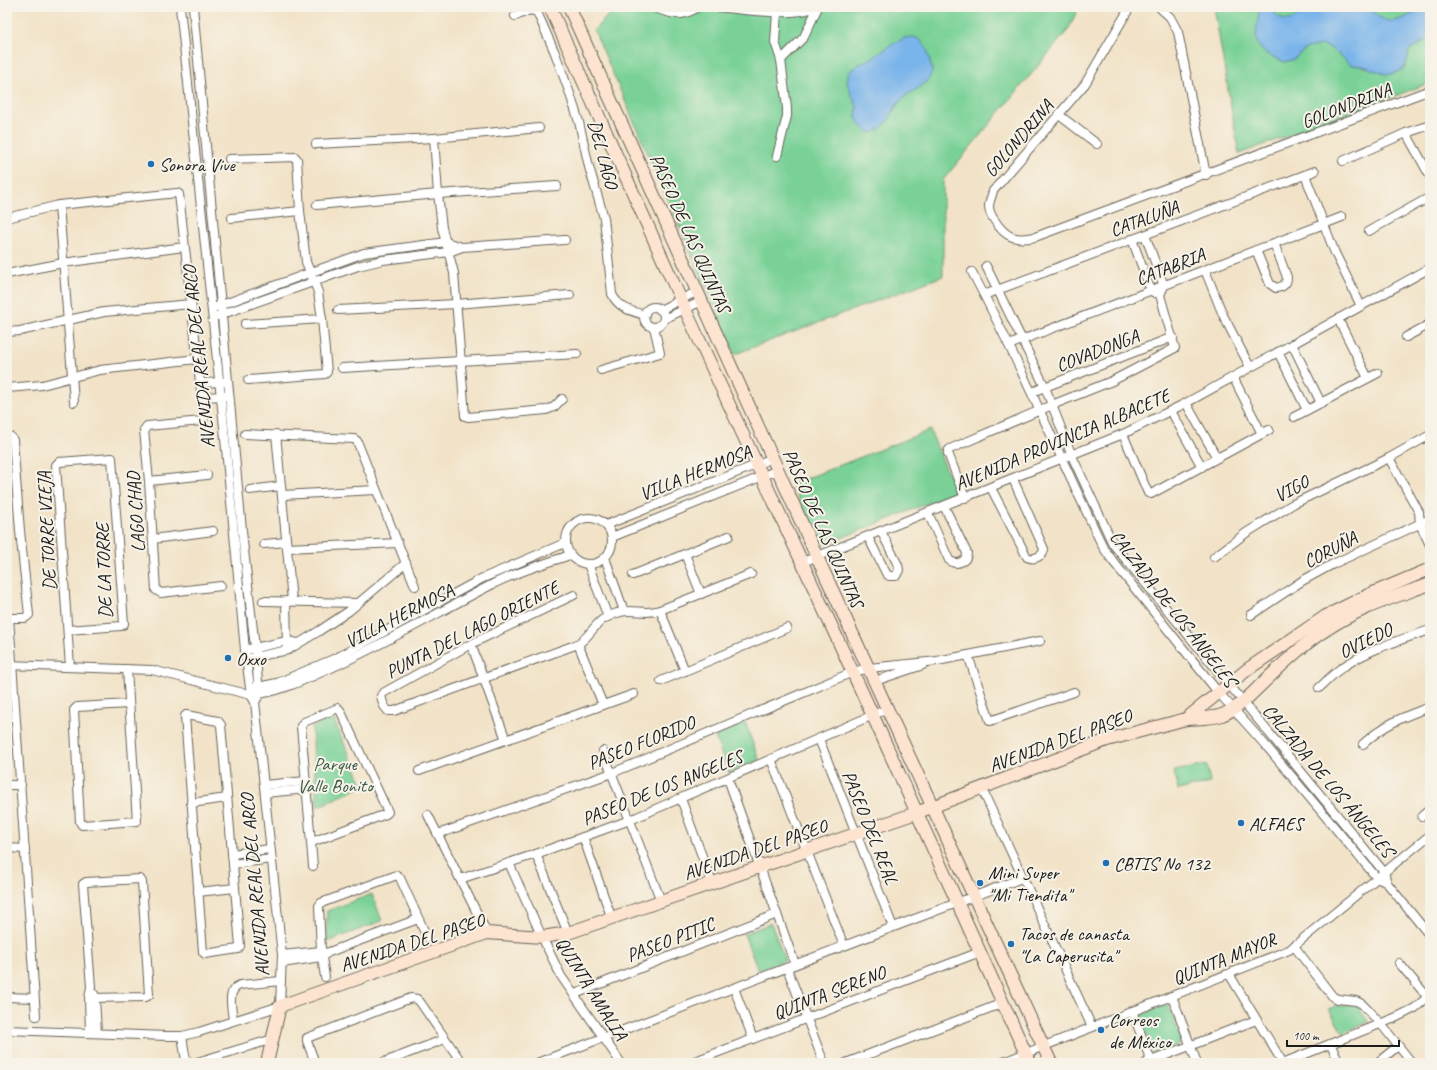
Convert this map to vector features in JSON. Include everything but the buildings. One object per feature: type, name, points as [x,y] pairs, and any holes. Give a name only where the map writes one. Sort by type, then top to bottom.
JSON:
[{"type":"main road","name":"PASEO DE LAS QUINTAS","points":[[550,7],[682,305],[803,562],[1028,1058]]},
{"type":"main road","name":"PASEO DE LAS QUINTAS","points":[[569,7],[817,557],[1051,1063]]},
{"type":"main road","name":"AVENIDA DEL PASEO","points":[[280,1006],[487,933],[542,937],[568,933],[612,919],[916,812],[1107,740],[1186,719],[1228,684],[1326,616],[1366,596],[1430,569]]},
{"type":"main road","points":[[1186,719],[1213,717],[1233,709],[1243,702],[1284,662],[1327,628],[1351,614],[1425,586],[1416,575]]},
{"type":"main road","name":"AVENIDA REAL DEL ARCO","points":[[267,1063],[280,1006]]},
{"type":"street","name":"AVENIDA REAL DEL ARCO","points":[[180,7],[220,396],[255,653],[254,694]]},
{"type":"street","name":"AVENIDA REAL DEL ARCO","points":[[193,7],[220,306],[229,382],[246,654],[254,694],[282,959],[280,1006]]},
{"type":"street","points":[[652,7],[677,15],[685,14],[697,7]]},
{"type":"street","points":[[679,7],[697,7]]},
{"type":"street","points":[[715,7],[777,12],[801,12],[818,7]]},
{"type":"street","points":[[781,60],[804,37],[818,7]]},
{"type":"street","name":"GOLONDRINA","points":[[1130,7],[1085,84],[993,191],[989,206],[991,215],[1001,230],[1012,237],[1024,240],[1035,237],[1206,175],[1430,90]]},
{"type":"street","points":[[1159,7],[1170,17],[1178,32],[1206,175]]},
{"type":"street","name":"DEL LAGO","points":[[516,16],[530,10],[537,12],[555,53],[569,91],[579,122],[589,167],[604,218],[612,294],[614,299],[620,306],[645,315]]},
{"type":"street","points":[[777,12],[775,42],[781,60],[787,100],[787,116],[777,156]]},
{"type":"street","points":[[1059,115],[1097,144]]},
{"type":"street","points":[[1343,161],[1406,133],[1430,125]]},
{"type":"street","points":[[193,127],[203,126]]},
{"type":"street","points":[[316,144],[434,138],[539,128]]},
{"type":"street","points":[[1406,133],[1430,176]]},
{"type":"street","points":[[434,138],[438,194],[443,232],[454,273],[462,360],[465,415],[466,417],[546,410],[554,407],[562,399]]},
{"type":"street","points":[[229,159],[296,157],[306,262],[309,273],[318,292],[327,372],[325,374],[248,380]]},
{"type":"street","name":"CATALUÑA","points":[[984,295],[1315,171]]},
{"type":"street","points":[[1305,175],[1335,253],[1361,306]]},
{"type":"street","points":[[318,205],[438,194],[557,186]]},
{"type":"street","points":[[7,218],[59,206],[177,193],[179,195],[202,397],[230,396]]},
{"type":"street","points":[[1368,231],[1430,197]]},
{"type":"street","points":[[59,206],[74,402]]},
{"type":"street","points":[[232,218],[300,211]]},
{"type":"street","name":"CATABRIA","points":[[1009,345],[1342,217]]},
{"type":"street","points":[[965,498],[948,454],[949,450],[1040,410],[1122,377],[1175,348],[1176,346],[1160,295],[1164,286],[1145,235]]},
{"type":"street","points":[[1132,239],[1151,291],[1160,295]]},
{"type":"street","points":[[212,314],[221,314],[313,281],[377,261],[448,252],[462,247],[565,240]]},
{"type":"street","points":[[212,314],[220,306],[356,255],[372,251],[446,242],[462,247]]},
{"type":"street","points":[[1256,250],[1270,284],[1276,288],[1280,288],[1287,281],[1287,277],[1274,243]]},
{"type":"street","points":[[7,274],[64,263],[184,248]]},
{"type":"street","name":"CALZADA DE LOS ÁNGELES","points":[[986,266],[1045,387],[1072,456],[1113,544],[1384,872],[1387,883],[1430,936]]},
{"type":"street","name":"AVENIDA PROVINCIA ALBACETE","points":[[803,562],[1124,434],[1186,403],[1430,268]]},
{"type":"street","points":[[1205,270],[1223,314],[1250,367]]},
{"type":"street","name":"CALZADA DE LOS ÁNGELES","points":[[972,272],[1032,392],[1103,547],[1218,692],[1268,748],[1377,878],[1387,883]]},
{"type":"street","points":[[338,310],[570,296]]},
{"type":"street","points":[[682,305],[660,310],[657,308],[649,309],[645,315],[645,319],[650,326],[654,327],[660,325],[664,319],[682,305],[700,296]]},
{"type":"street","points":[[7,332],[20,331],[104,312],[191,304]]},
{"type":"street","points":[[660,310],[664,316],[664,319]]},
{"type":"street","points":[[245,324],[322,319]]},
{"type":"street","points":[[1338,319],[1368,378]]},
{"type":"street","points":[[1406,337],[1430,324]]},
{"type":"street","points":[[601,370],[660,353],[661,351],[654,327]]},
{"type":"street","name":"COVADONGA","points":[[1032,392],[1173,338]]},
{"type":"street","points":[[1292,344],[1321,403]]},
{"type":"street","points":[[1278,352],[1308,410]]},
{"type":"street","points":[[342,368],[577,354]]},
{"type":"street","points":[[7,388],[42,385],[72,376],[100,370],[197,359]]},
{"type":"street","points":[[1294,417],[1378,373]]},
{"type":"street","points":[[1124,434],[1148,493],[1152,494],[1265,432],[1233,377]]},
{"type":"street","points":[[200,383],[229,382]]},
{"type":"street","name":"LAGO CHAD","points":[[202,397],[204,418],[202,421],[147,426],[144,428],[156,590],[158,593],[222,586]]},
{"type":"street","points":[[1186,403],[1217,458]]},
{"type":"street","points":[[1171,411],[1202,467]]},
{"type":"street","points":[[245,434],[276,434],[354,439],[359,444],[415,586]]},
{"type":"street","points":[[276,434],[287,545],[289,601],[287,646]]},
{"type":"street","name":"VIGO","points":[[1214,557],[1278,512],[1304,498],[1389,458],[1430,435]]},
{"type":"street","points":[[7,436],[13,440],[20,532],[29,615],[25,618],[8,618],[9,665],[20,786],[36,1016]]},
{"type":"street","name":"DE TORRE VIEJA","points":[[68,630],[56,465],[58,462],[67,461],[111,458],[113,460]]},
{"type":"street","name":"VILLA HERMOSA","points":[[612,537],[760,470],[773,458]]},
{"type":"street","points":[[1389,458],[1419,512],[1429,521]]},
{"type":"street","name":"DE LA TORRE","points":[[68,630],[121,626],[124,624],[113,460]]},
{"type":"street","name":"VILLA HERMOSA","points":[[606,525],[760,470],[778,470]]},
{"type":"street","points":[[149,481],[207,475]]},
{"type":"street","points":[[991,488],[1027,557],[1030,559],[1035,558],[1042,553],[1044,549],[1013,479]]},
{"type":"street","points":[[250,490],[281,486]]},
{"type":"street","points":[[282,495],[376,490]]},
{"type":"street","points":[[928,513],[949,560],[952,562],[960,562],[967,557],[967,553],[944,506]]},
{"type":"street","points":[[1419,512],[1420,524],[1430,545]]},
{"type":"street","points":[[587,517],[592,517],[602,521],[606,525],[612,537],[611,548],[605,558],[588,564],[578,561],[570,555],[565,543],[565,538],[569,528],[577,520],[587,517]]},
{"type":"street","name":"CORUÑA","points":[[1251,615],[1302,581],[1333,564],[1429,521]]},
{"type":"street","points":[[153,538],[213,531]]},
{"type":"street","points":[[868,536],[886,573],[889,576],[896,576],[899,570],[898,565],[881,531]]},
{"type":"street","points":[[633,575],[729,536]]},
{"type":"street","points":[[264,544],[398,543]]},
{"type":"street","name":"VILLA HERMOSA","points":[[254,694],[338,657],[483,578],[565,543]]},
{"type":"street","points":[[685,554],[701,594]]},
{"type":"street","name":"VILLA HERMOSA","points":[[254,694],[292,684],[362,654],[492,584],[528,569],[570,555]]},
{"type":"street","points":[[605,558],[624,611]]},
{"type":"street","points":[[246,654],[298,643],[337,620],[406,563]]},
{"type":"street","points":[[588,564],[608,617],[624,611],[647,613],[660,610],[751,574]]},
{"type":"street","name":"PUNTA DEL LAGO ORIENTE","points":[[574,595],[471,644],[383,693],[381,696],[381,701],[388,711],[394,711],[578,644],[587,638],[601,621],[608,617]]},
{"type":"street","points":[[262,601],[358,603]]},
{"type":"street","points":[[660,610],[685,671]]},
{"type":"street","points":[[661,681],[787,628]]},
{"type":"street","points":[[68,630],[70,667]]},
{"type":"street","name":"OVIEDO","points":[[1319,688],[1339,670],[1354,660],[1379,648],[1430,630]]},
{"type":"street","points":[[875,681],[937,661],[1040,641]]},
{"type":"street","points":[[471,644],[506,740]]},
{"type":"street","points":[[578,644],[603,705]]},
{"type":"street","points":[[968,655],[990,721],[1074,692]]},
{"type":"street","name":"PASEO FLORIDO","points":[[438,834],[612,773],[853,672],[868,668],[937,661]]},
{"type":"street","points":[[9,665],[157,671],[254,694]]},
{"type":"street","points":[[128,669],[137,822],[82,825],[80,822],[74,710],[77,707],[130,704]]},
{"type":"street","points":[[419,771],[634,694]]},
{"type":"street","points":[[1363,744],[1376,732],[1388,724],[1402,717],[1430,707]]},
{"type":"street","points":[[312,842],[388,812],[339,709],[336,708],[301,724],[300,728],[307,785],[313,866]]},
{"type":"street","name":"PASEO DE LOS ANGELES","points":[[460,878],[536,854],[630,820],[888,709]]},
{"type":"street","points":[[187,714],[221,723],[227,798],[240,948],[205,954],[203,952],[191,803],[185,716],[187,714]]},
{"type":"street","name":"PASEO DEL REAL","points":[[819,739],[893,927]]},
{"type":"street","points":[[603,751],[661,901]]},
{"type":"street","points":[[771,759],[844,946]]},
{"type":"street","points":[[728,779],[795,964]]},
{"type":"street","points":[[7,785],[20,786]]},
{"type":"street","points":[[265,789],[307,785]]},
{"type":"street","points":[[981,787],[1092,1028]]},
{"type":"street","points":[[191,803],[227,798]]},
{"type":"street","points":[[681,799],[712,883]]},
{"type":"street","points":[[1422,816],[1430,809]]},
{"type":"street","points":[[428,815],[487,933]]},
{"type":"street","name":"QUINTA MAYOR","points":[[1001,1063],[1028,1058],[1043,1047],[1284,953],[1430,835]]},
{"type":"street","points":[[583,837],[612,919]]},
{"type":"street","points":[[7,848],[24,849]]},
{"type":"street","points":[[232,854],[270,849]]},
{"type":"street","points":[[536,854],[568,933]]},
{"type":"street","points":[[233,864],[271,859]]},
{"type":"street","name":"QUINTA AMALIA","points":[[509,863],[561,976],[575,994],[621,1063]]},
{"type":"street","points":[[325,977],[319,906],[321,904],[397,875],[400,878],[427,937]]},
{"type":"street","points":[[537,1063],[1022,878]]},
{"type":"street","points":[[92,998],[146,997],[149,995],[142,882],[140,879],[86,882],[83,884],[94,1033]]},
{"type":"street","points":[[198,892],[235,888]]},
{"type":"street","name":"PASEO PITIC","points":[[575,994],[777,914]]},
{"type":"street","points":[[282,959],[324,953],[418,919]]},
{"type":"street","points":[[1294,946],[1333,997],[1359,1002],[1381,1024],[1412,1063]]},
{"type":"street","name":"QUINTA SERENO","points":[[690,1063],[980,952]]},
{"type":"street","points":[[1229,974],[1283,1063],[1381,1024],[1410,1010],[1429,997],[1399,963]]},
{"type":"street","points":[[787,968],[824,1063]]},
{"type":"street","points":[[233,1020],[231,994],[236,986],[240,984],[281,981]]},
{"type":"street","points":[[734,988],[753,1039]]},
{"type":"street","points":[[1172,996],[1197,1063]]},
{"type":"street","points":[[7,997],[34,998]]},
{"type":"street","points":[[315,1063],[307,1041],[308,1038],[411,998],[420,1002],[462,1063]]},
{"type":"street","points":[[846,1063],[1003,1003]]},
{"type":"street","points":[[7,1030],[182,1036],[280,1006]]},
{"type":"street","points":[[1132,1012],[1149,1062],[1256,1020]]},
{"type":"street","points":[[182,1036],[186,1061],[188,1063]]},
{"type":"street","points":[[194,1063],[273,1039]]},
{"type":"street","points":[[382,1063],[445,1039]]},
{"type":"street","points":[[1330,1044],[1340,1063]]},
{"type":"street","points":[[1377,1063],[1398,1046]]},
{"type":"green space","points":[[616,7],[1079,7],[1068,30],[943,180],[943,276],[735,354],[594,30]]},
{"type":"green space","points":[[1214,7],[1430,7],[1430,83],[1239,154]]},
{"type":"green space","points":[[930,430],[956,492],[819,547],[792,484]]},
{"type":"green space","name":"Parque Valle Bonito","points":[[333,718],[363,786],[317,807],[312,727]]},
{"type":"green space","points":[[745,722],[759,760],[729,773],[715,737]]},
{"type":"green space","points":[[1207,765],[1210,783],[1178,790],[1174,771]]},
{"type":"green space","points":[[372,894],[382,921],[327,942],[327,911]]},
{"type":"green space","points":[[771,923],[785,960],[758,971],[744,934]]},
{"type":"green space","points":[[1168,1004],[1183,1043],[1154,1055],[1138,1016]]},
{"type":"green space","points":[[1356,1005],[1369,1022],[1343,1033],[1329,1009],[1337,1006]]},
{"type":"water","points":[[1260,7],[1271,7],[1278,16],[1287,20],[1295,17],[1300,7],[1368,7],[1376,15],[1390,21],[1403,18],[1426,8],[1430,9],[1430,38],[1411,49],[1405,67],[1392,74],[1385,74],[1363,66],[1351,65],[1331,48],[1322,45],[1307,48],[1294,59],[1285,62],[1265,53],[1257,42],[1256,36]]},
{"type":"water","points":[[914,37],[923,43],[928,51],[932,71],[930,76],[924,84],[901,100],[887,122],[879,130],[873,133],[867,131],[856,118],[857,107],[847,82],[850,71],[859,64],[872,58],[904,38]]},
{"type":"place","name":"Sonora Vive","points":[[151,164]]},
{"type":"place","name":"Oxxo","points":[[228,658]]},
{"type":"place","name":"ALFAES","points":[[1241,823]]},
{"type":"place","name":"CBTIS No 132","points":[[1106,863]]},
{"type":"place","name":"Mini Super \"Mi Tiendita\"","points":[[980,883]]},
{"type":"place","name":"Tacos de canasta \"La Caperusita\"","points":[[1011,944]]},
{"type":"place","name":"Correos de México","points":[[1101,1030]]}]
